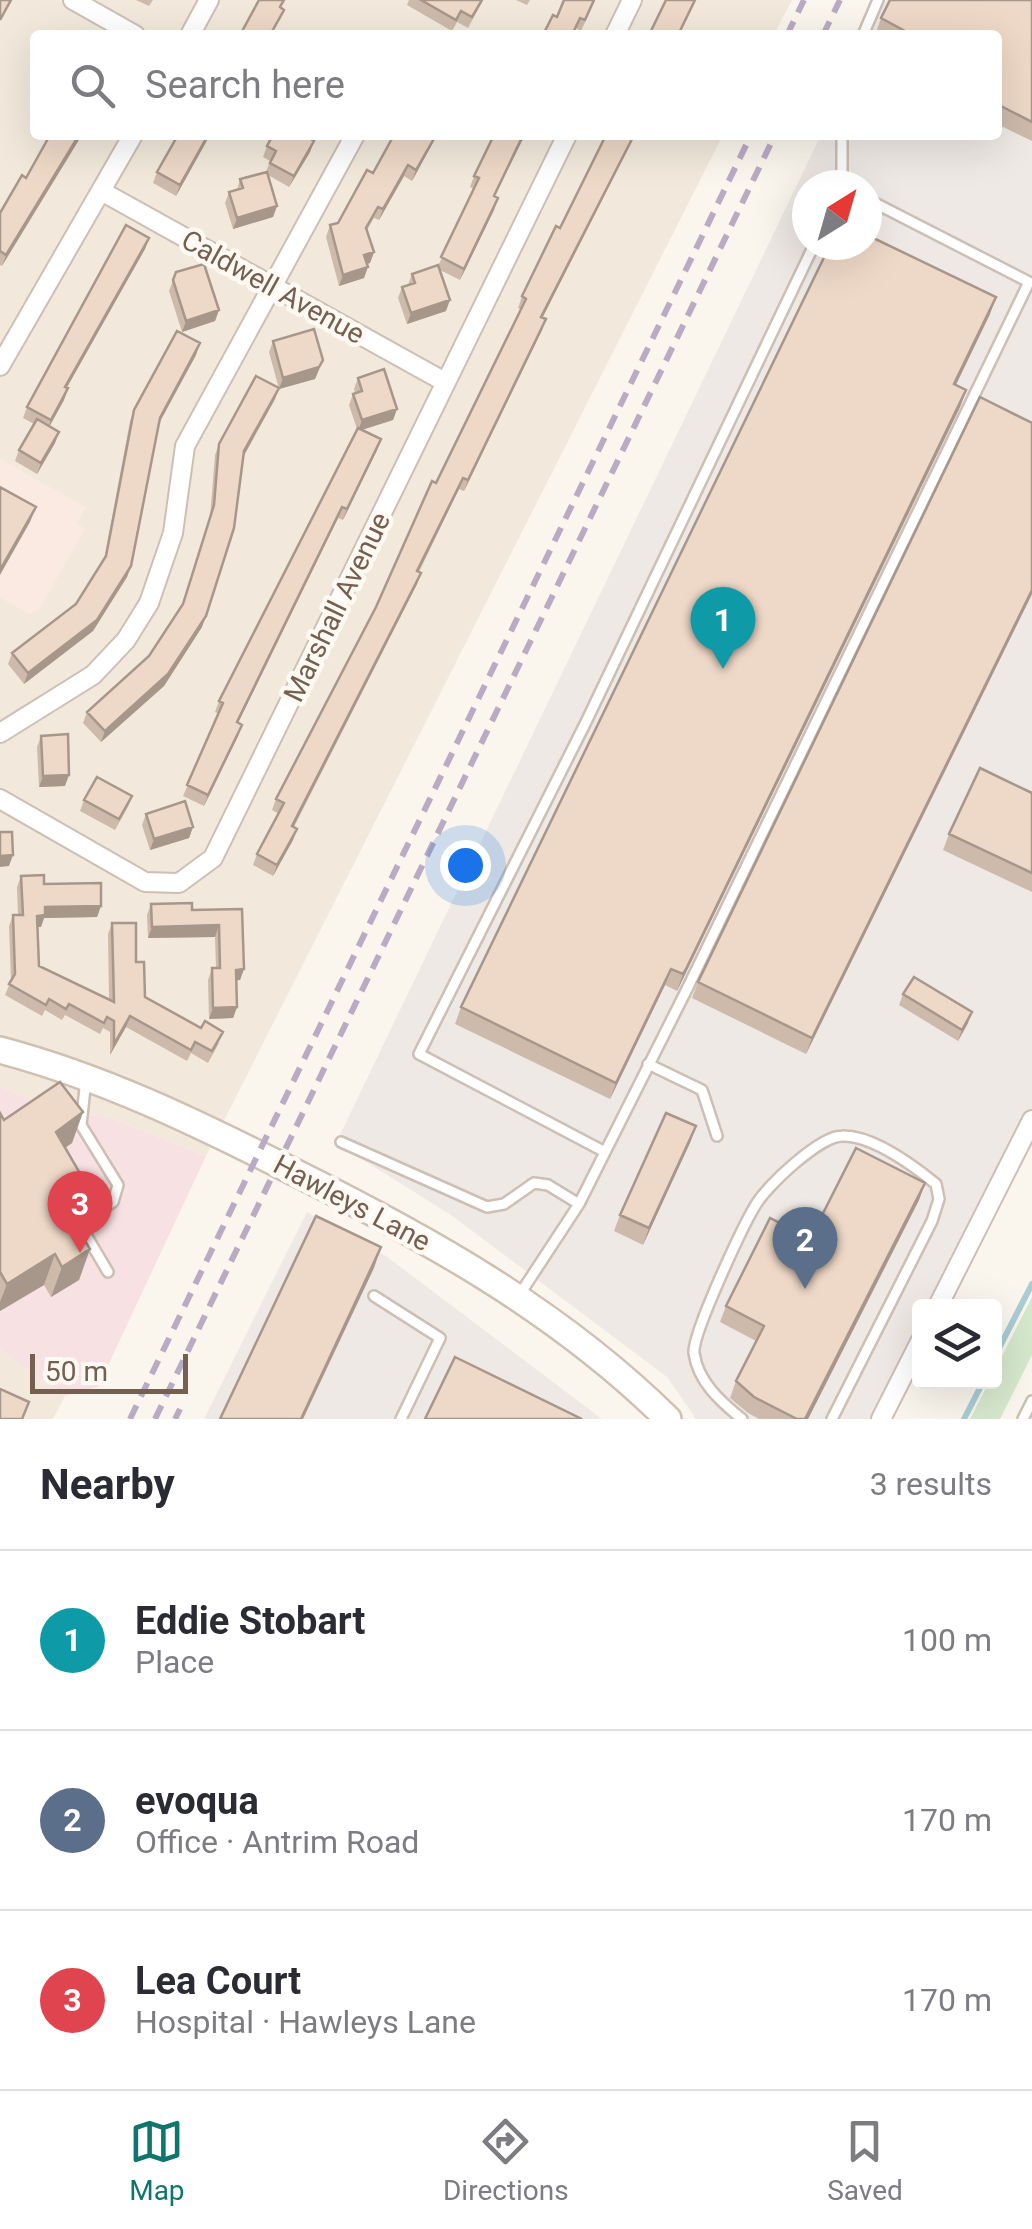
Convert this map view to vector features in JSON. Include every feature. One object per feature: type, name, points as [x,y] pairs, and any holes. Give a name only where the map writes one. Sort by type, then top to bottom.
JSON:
[{"type":"street","points":[[73,0],[125,30]]},
{"type":"street","points":[[193,30],[210,0]]},
{"type":"street","points":[[617,30],[632,0]]},
{"type":"street","points":[[0,366],[130,140]]},
{"type":"street","points":[[0,733],[93,675],[126,640],[150,602],[173,532],[185,446],[352,140]]},
{"type":"street","name":"Marshall Avenue","points":[[0,799],[144,882],[179,883],[203,869],[221,844],[565,140]]},
{"type":"street","name":"Caldwell Avenue","points":[[102,191],[445,382]]},
{"type":"street","name":"Hawleys Lane","points":[[0,1050],[87,1076],[204,1126],[353,1201],[519,1296],[599,1357],[668,1419]]},
{"type":"street","points":[[942,1299],[1032,1120]]},
{"type":"street","points":[[880,1419],[912,1357]]},
{"type":"lane","points":[[865,30],[878,0]]},
{"type":"lane","points":[[842,140],[842,170]]},
{"type":"lane","points":[[519,1296],[579,1204],[1029,282],[882,207]]},
{"type":"lane","points":[[605,1152],[420,1054],[586,722],[807,260]]},
{"type":"lane","points":[[648,1064],[702,1090],[717,1136]]},
{"type":"lane","points":[[87,1076],[81,1096],[81,1125],[118,1185],[113,1202],[79,1223],[108,1272]]},
{"type":"lane","points":[[742,1419],[717,1399],[703,1377],[693,1350],[703,1318],[756,1204],[826,1139],[842,1136],[858,1138],[918,1170],[936,1184],[938,1199],[932,1221],[832,1419]]},
{"type":"lane","points":[[341,1142],[487,1208],[504,1204],[534,1183],[548,1185],[579,1204]]},
{"type":"lane","points":[[374,1296],[440,1338],[401,1419]]},
{"type":"lane","points":[[1022,1419],[1032,1401]]},
{"type":"shaded area","points":[[0,0],[792,0],[777,30],[30,30],[30,140],[720,140],[206,1156],[108,1117],[61,1110],[0,1087],[0,597],[30,614],[84,529],[76,524],[85,508],[0,459]]},
{"type":"shaded area","points":[[886,0],[1032,0],[1032,1116],[940,1299],[912,1299],[912,1353],[879,1419],[696,1419],[667,1377],[451,1215],[336,1143],[792,195],[792,260],[882,260],[882,170],[804,170],[819,140],[1002,140],[1002,30],[871,30]]},
{"type":"shaded area","points":[[0,459],[85,507],[76,524],[85,529],[40,608],[30,614],[0,597]]},
{"type":"shaded area","points":[[0,1087],[61,1110],[108,1117],[206,1156],[98,1387],[65,1396],[0,1350]]},
{"type":"shaded area","points":[[307,1212],[386,1256],[602,1419],[204,1419]]},
{"type":"shaded area","points":[[0,1350],[65,1396],[53,1419],[0,1419]]},
{"type":"green space","points":[[1032,1297],[1032,1355],[1000,1419],[970,1419],[985,1389],[1002,1389],[1002,1356]]},
{"type":"building","points":[[0,0],[11,0],[0,20]]},
{"type":"building","points":[[259,0],[284,0],[280,7],[284,10],[273,30],[243,30]]},
{"type":"building","points":[[421,0],[482,0],[472,17],[461,11],[456,20]]},
{"type":"building","points":[[564,0],[594,0],[585,20],[580,18],[574,30],[546,30],[553,15],[557,17]]},
{"type":"building","points":[[666,0],[695,0],[680,30],[651,30]]},
{"type":"building","points":[[890,0],[1032,0],[1032,122],[1002,107],[1002,30],[903,30],[881,18]]},
{"type":"building","points":[[47,140],[76,140],[6,255],[0,251],[0,213],[22,175],[26,178]]},
{"type":"building","points":[[175,140],[205,140],[180,185],[157,172]]},
{"type":"building","points":[[270,140],[314,141],[294,176],[270,163],[276,151],[267,146]]},
{"type":"building","points":[[391,140],[433,140],[416,170],[408,165],[383,209],[378,207],[366,228],[374,252],[364,255],[368,267],[343,275],[330,225],[338,223],[367,170],[373,173]]},
{"type":"building","points":[[492,140],[521,140],[464,269],[441,257],[479,178],[474,176]]},
{"type":"building","points":[[604,140],[631,140],[541,317],[546,319],[468,480],[463,478],[417,571],[421,573],[292,826],[297,829],[277,865],[257,854],[284,803],[276,799],[376,607],[432,481],[436,483],[526,299],[522,296],[556,226],[560,228]]},
{"type":"building","points":[[267,172],[277,206],[237,218],[229,192],[243,188],[240,179]]},
{"type":"building","points":[[126,225],[149,238],[65,387],[68,388],[51,420],[27,407]]},
{"type":"building","points":[[882,242],[996,297],[954,384],[966,390],[687,967],[683,974],[671,969],[616,1083],[461,1007],[823,260],[882,260]]},
{"type":"building","points":[[204,264],[219,310],[186,321],[173,280],[176,272]]},
{"type":"building","points":[[438,265],[450,300],[411,313],[402,287],[415,283],[412,274]]},
{"type":"building","points":[[314,329],[323,360],[319,367],[283,378],[273,341]]},
{"type":"building","points":[[177,331],[200,343],[160,418],[131,566],[97,620],[28,673],[12,653],[76,604],[106,556],[134,410]]},
{"type":"building","points":[[384,369],[397,409],[362,420],[353,394],[362,391],[358,378]]},
{"type":"building","points":[[256,376],[279,388],[244,451],[234,528],[206,616],[168,674],[105,731],[87,712],[149,656],[183,604],[214,505],[219,444]]},
{"type":"building","points":[[980,397],[1032,423],[1032,590],[812,1038],[698,982]]},
{"type":"building","points":[[37,419],[59,432],[41,463],[19,450]]},
{"type":"building","points":[[358,428],[381,439],[347,509],[342,507],[237,722],[242,725],[208,795],[187,785],[223,703],[219,701]]},
{"type":"building","points":[[0,487],[36,507],[0,570]]},
{"type":"building","points":[[68,734],[69,775],[43,776],[41,736]]},
{"type":"building","points":[[980,768],[1032,793],[1032,873],[949,834]]},
{"type":"building","points":[[97,777],[132,796],[119,819],[84,800]]},
{"type":"building","points":[[185,801],[193,827],[154,839],[146,814]]},
{"type":"building","points":[[0,832],[12,832],[13,855],[0,856]]},
{"type":"building","points":[[44,875],[44,884],[101,883],[101,906],[45,907],[45,915],[37,916],[39,966],[114,1002],[112,923],[136,923],[136,962],[144,962],[145,997],[201,1028],[205,1021],[223,1032],[212,1051],[195,1042],[191,1050],[130,1016],[114,1044],[114,1021],[107,1017],[104,1023],[69,1004],[66,1009],[49,999],[46,1005],[9,984],[15,974],[13,915],[23,915],[21,876]]},
{"type":"building","points":[[192,903],[192,910],[242,909],[244,969],[236,970],[237,1007],[213,1008],[212,968],[220,968],[219,925],[152,927],[151,904]]},
{"type":"building","points":[[914,977],[972,1012],[962,1030],[903,994]]},
{"type":"building","points":[[60,1082],[83,1112],[56,1132],[81,1175],[55,1191],[90,1249],[62,1267],[55,1254],[7,1284],[0,1272],[0,1113],[4,1120]]},
{"type":"building","points":[[666,1113],[696,1126],[649,1228],[620,1215]]},
{"type":"building","points":[[856,1148],[925,1183],[805,1419],[797,1419],[754,1397],[736,1381],[764,1326],[726,1306],[770,1218],[810,1239]]},
{"type":"building","points":[[316,1216],[381,1247],[301,1419],[220,1419]]},
{"type":"building","points":[[455,1357],[582,1419],[425,1419]]},
{"type":"building","points":[[0,1389],[29,1402],[22,1419],[0,1419]]},
{"type":"waterway","points":[[1002,1342],[1032,1284]]},
{"type":"waterway","points":[[964,1419],[979,1389]]},
{"type":"railway","points":[[789,30],[804,0]]},
{"type":"railway","points":[[825,30],[840,0]]},
{"type":"railway","points":[[130,1419],[749,140]]},
{"type":"railway","points":[[155,1419],[773,140]]},
{"type":"railway","points":[[175,1419],[180,1409]]},
{"type":"place","name":"Eddie Stobart","points":[[723,669]]},
{"type":"place","name":"Lea Court","points":[[80,1253]]},
{"type":"place","name":"evoqua","points":[[805,1289]]}]
